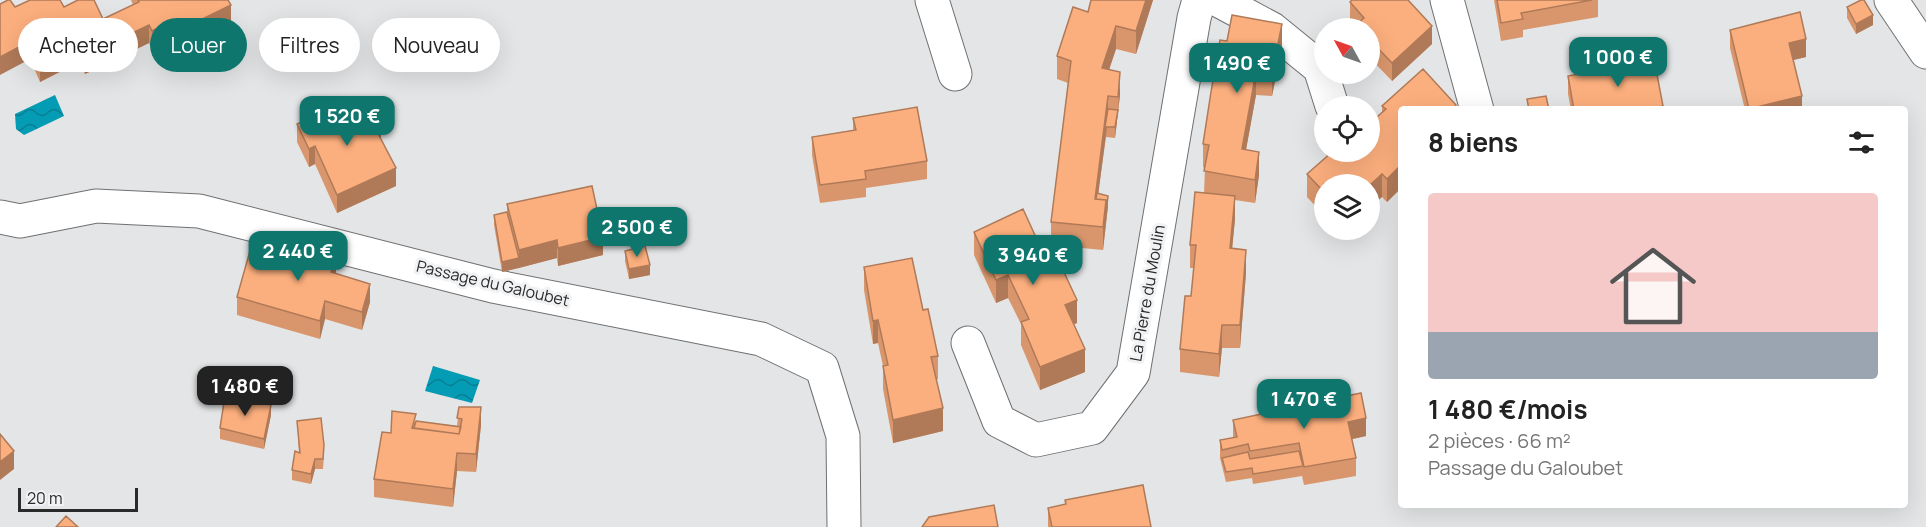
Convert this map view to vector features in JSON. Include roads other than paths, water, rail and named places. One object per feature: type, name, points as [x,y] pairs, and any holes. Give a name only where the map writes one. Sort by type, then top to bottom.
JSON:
[{"type":"street","points":[[932,0],[955,74]]},
{"type":"street","name":"La Pierre du Moulin","points":[[968,343],[999,422],[1036,440],[1092,428],[1133,373],[1199,0]]},
{"type":"street","points":[[1218,0],[1272,29],[1320,68],[1329,96]]},
{"type":"street","points":[[1447,0],[1476,106]]},
{"type":"street","points":[[1891,0],[1926,52]]},
{"type":"street","name":"Passage du Galoubet","points":[[0,217],[20,221],[96,206],[199,211],[493,286],[761,339],[822,368],[843,435],[844,527]]},
{"type":"water","points":[[55,95],[64,116],[24,135],[16,129],[15,114]]},
{"type":"water","points":[[433,366],[480,380],[472,403],[425,391]]}]
